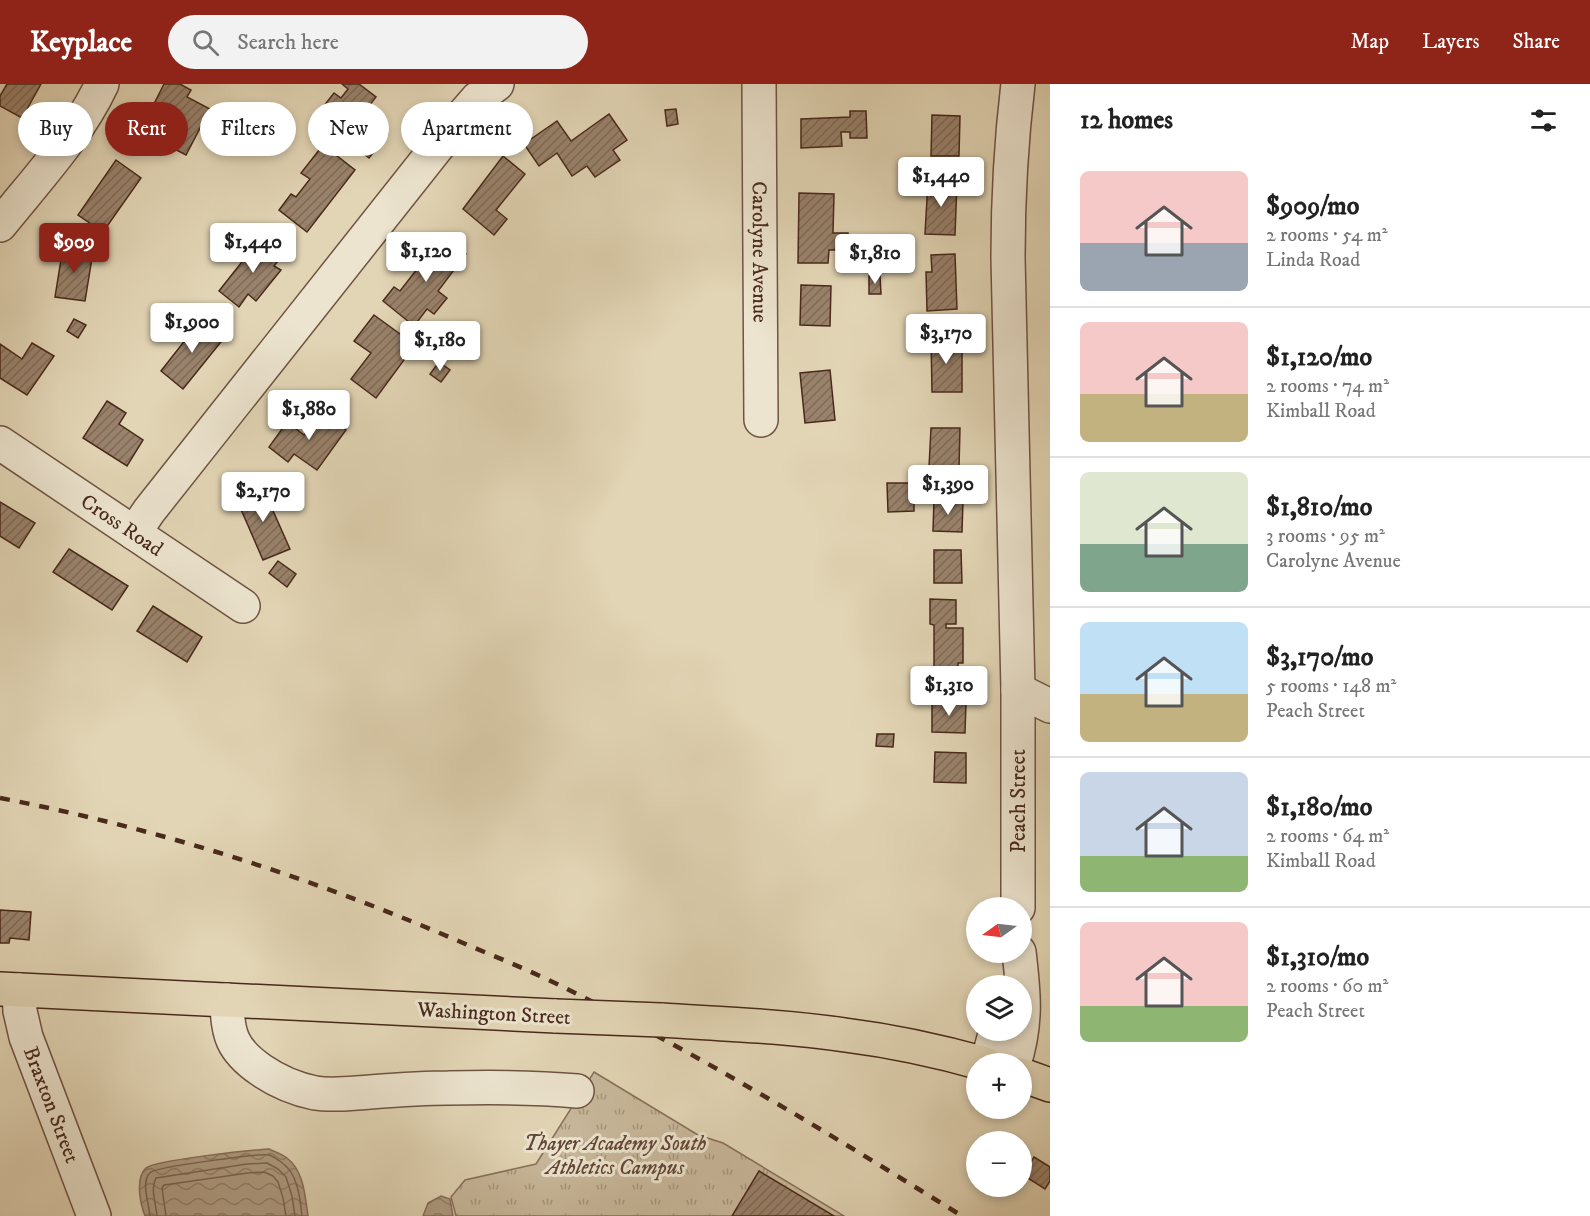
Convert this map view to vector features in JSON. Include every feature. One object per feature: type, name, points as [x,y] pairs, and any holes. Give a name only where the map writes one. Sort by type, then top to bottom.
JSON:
[{"type":"main road","name":"Washington Street","points":[[10,989],[661,1020],[790,1029],[843,1034],[916,1046],[966,1059]]},
{"type":"main road","points":[[1032,1078],[1050,1085]]},
{"type":"street","points":[[0,225],[73,134],[102,84]]},
{"type":"street","name":"Carolyne Avenue","points":[[759,84],[761,420]]},
{"type":"street","name":"Peach Street","points":[[1018,84],[1008,194],[1018,690],[1018,897]]},
{"type":"street","points":[[134,533],[149,511],[450,131],[478,89]]},
{"type":"street","name":"Cross Road","points":[[0,443],[243,606]]},
{"type":"street","points":[[1018,690],[1050,706]]},
{"type":"street","points":[[1017,1053],[1024,1018],[1020,963]]},
{"type":"street","name":"Braxton Street","points":[[10,989],[94,1216]]},
{"type":"street","points":[[227,1000],[227,1025],[235,1046],[248,1060],[266,1073],[301,1089],[331,1094],[449,1088],[577,1091]]},
{"type":"green space","name":"Thayer Academy South Athletics Campus","points":[[594,1072],[698,1135],[723,1143],[844,1216],[456,1216],[451,1197],[465,1180],[536,1164]]},
{"type":"water","points":[[269,1149],[293,1163],[303,1184],[308,1216],[145,1216],[140,1198],[140,1178],[146,1168],[184,1159]]},
{"type":"water","points":[[441,1196],[450,1199],[453,1216],[423,1216],[428,1203]]},
{"type":"building","points":[[7,84],[41,84],[31,102],[18,102],[18,116],[0,106],[0,96]]},
{"type":"building","points":[[164,84],[180,84],[191,90],[187,97],[200,104],[200,128],[188,151],[188,102],[155,102]]},
{"type":"building","points":[[342,84],[359,84],[376,97],[372,102],[327,102],[334,93],[341,98],[348,89]]},
{"type":"building","points":[[676,109],[678,124],[667,126],[665,110]]},
{"type":"building","points":[[850,111],[866,111],[867,138],[850,138],[850,132],[841,132],[842,146],[801,148],[801,119],[850,117]]},
{"type":"building","points":[[609,114],[627,140],[613,150],[620,160],[595,177],[587,166],[572,176],[557,153],[539,166],[532,156],[533,138],[557,121],[571,141]]},
{"type":"building","points":[[932,115],[960,116],[959,156],[931,156]]},
{"type":"building","points":[[314,156],[337,156],[355,170],[307,232],[279,210],[291,194],[296,197],[310,179],[301,173]]},
{"type":"building","points":[[503,156],[525,174],[496,210],[507,219],[494,235],[463,209]]},
{"type":"building","points":[[116,160],[141,178],[103,232],[78,215]]},
{"type":"building","points":[[928,181],[957,182],[955,235],[925,234]]},
{"type":"building","points":[[799,193],[834,194],[833,233],[848,233],[848,250],[829,250],[828,263],[798,263]]},
{"type":"building","points":[[443,236],[466,254],[438,291],[447,298],[434,314],[427,309],[414,326],[383,301],[394,287],[400,291]]},
{"type":"building","points":[[260,239],[282,256],[274,266],[281,270],[256,301],[248,294],[239,307],[219,291]]},
{"type":"building","points":[[63,247],[93,252],[85,301],[55,297]]},
{"type":"building","points":[[955,254],[957,309],[927,311],[926,272],[932,272],[931,255]]},
{"type":"building","points":[[869,276],[880,276],[881,294],[869,294]]},
{"type":"building","points":[[801,285],[831,286],[830,326],[800,325]]},
{"type":"building","points":[[374,315],[415,345],[376,398],[351,379],[371,353],[354,341]]},
{"type":"building","points":[[74,319],[86,325],[78,338],[67,331]]},
{"type":"building","points":[[201,320],[224,338],[183,389],[161,371]]},
{"type":"building","points":[[931,336],[948,336],[948,344],[962,343],[962,392],[932,392]]},
{"type":"building","points":[[32,343],[54,356],[27,395],[0,378],[0,344],[22,359]]},
{"type":"building","points":[[439,362],[450,370],[441,382],[430,374]]},
{"type":"building","points":[[830,370],[835,420],[805,423],[800,373]]},
{"type":"building","points":[[107,401],[126,413],[119,424],[143,440],[127,466],[83,438]]},
{"type":"building","points":[[321,411],[346,430],[317,470],[294,454],[288,462],[269,447],[287,422],[304,435]]},
{"type":"building","points":[[931,428],[960,428],[959,468],[929,467]]},
{"type":"building","points":[[887,483],[914,483],[914,511],[888,512]]},
{"type":"building","points":[[262,486],[290,549],[263,560],[236,498]]},
{"type":"building","points":[[934,499],[963,500],[962,532],[933,531]]},
{"type":"building","points":[[0,502],[35,523],[19,548],[0,536]]},
{"type":"building","points":[[69,549],[128,586],[112,610],[53,572]]},
{"type":"building","points":[[934,550],[961,550],[962,583],[934,583]]},
{"type":"building","points":[[278,561],[296,574],[287,587],[269,573]]},
{"type":"building","points":[[930,599],[956,600],[956,624],[946,624],[946,628],[963,628],[963,663],[958,663],[958,674],[934,674],[934,625],[930,624]]},
{"type":"building","points":[[153,606],[202,637],[187,662],[137,631]]},
{"type":"building","points":[[932,702],[966,702],[965,733],[932,732]]},
{"type":"building","points":[[877,734],[894,734],[893,747],[876,746]]},
{"type":"building","points":[[935,752],[966,753],[966,783],[934,782]]},
{"type":"building","points":[[0,910],[31,912],[29,940],[10,938],[9,943],[0,943]]},
{"type":"building","points":[[1034,1157],[1050,1167],[1050,1181],[1045,1189],[1032,1181]]},
{"type":"building","points":[[759,1171],[834,1216],[732,1216]]},
{"type":"railway","points":[[0,798],[120,825],[239,859],[356,899],[514,964],[609,1010],[712,1066],[962,1216]]}]
